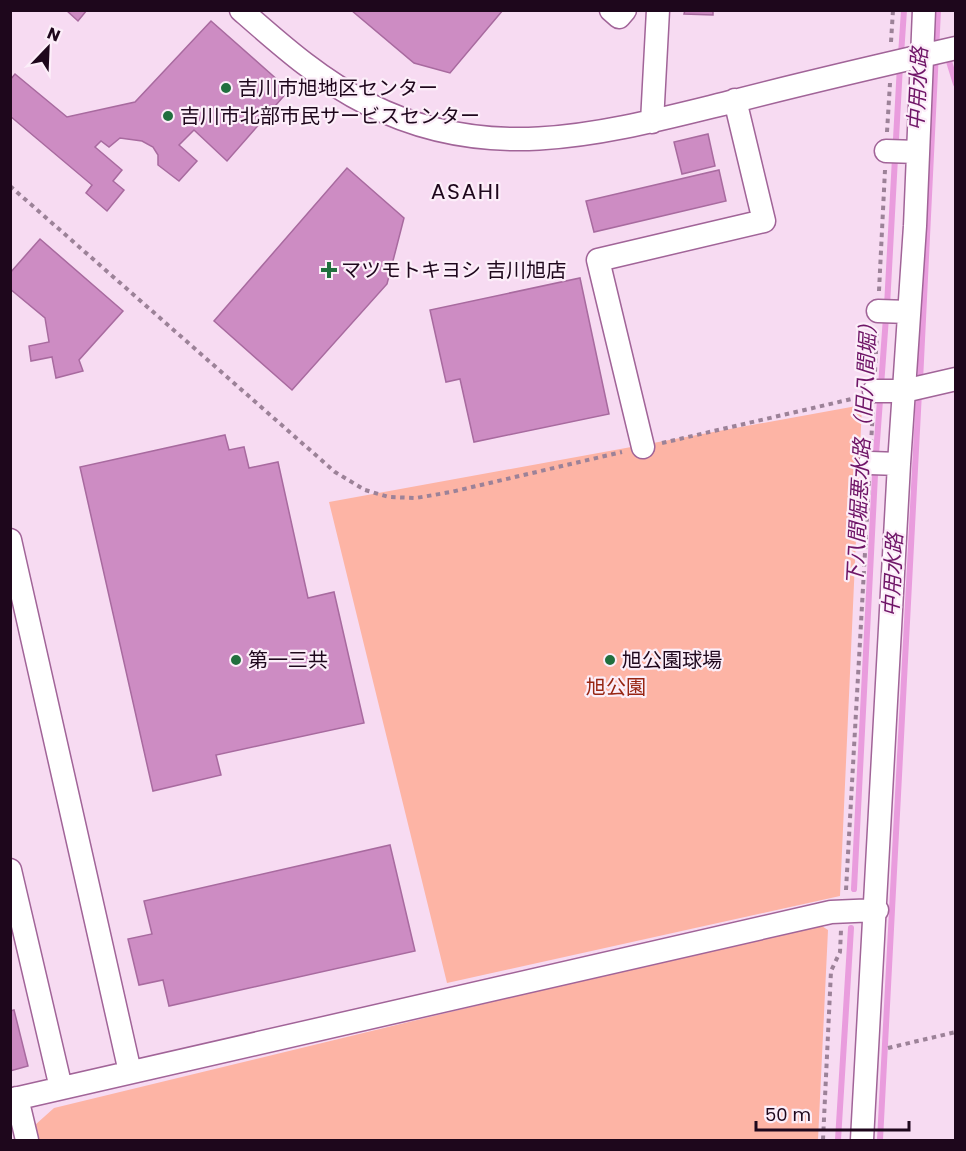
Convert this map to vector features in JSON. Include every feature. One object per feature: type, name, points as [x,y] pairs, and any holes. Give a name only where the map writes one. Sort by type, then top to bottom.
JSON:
[{"type":"street","points":[[241,10],[304,64],[337,87],[369,105],[436,130],[479,139],[523,141],[577,135],[651,122],[956,48]]},
{"type":"street","points":[[611,10],[619,17],[625,10]]},
{"type":"street","points":[[862,1140],[877,910],[924,10]]},
{"type":"street","points":[[651,122],[657,11]]},
{"type":"street","points":[[643,447],[598,260],[764,221],[735,100]]},
{"type":"street","points":[[886,151],[918,152]]},
{"type":"street","points":[[878,311],[909,312]]},
{"type":"street","points":[[868,394],[904,391],[956,379]]},
{"type":"street","points":[[870,463],[899,464]]},
{"type":"street","points":[[10,540],[130,1072]]},
{"type":"street","points":[[10,870],[61,1088]]},
{"type":"street","points":[[27,1140],[14,1099],[844,910],[877,910]]},
{"type":"path","points":[[10,186],[335,472],[365,490],[389,497],[416,498],[451,492],[868,394]]},
{"type":"path","points":[[823,1140],[831,971],[840,952],[844,910]]},
{"type":"path","points":[[867,1053],[956,1032]]},
{"type":"green space","name":"旭公園球場","points":[[862,405],[840,896],[447,983],[329,502]]},
{"type":"green space","points":[[817,923],[828,930],[818,1140],[39,1140],[35,1125],[54,1108]]},
{"type":"building","points":[[66,10],[87,10],[78,21]]},
{"type":"building","points":[[351,10],[503,10],[450,73],[414,63]]},
{"type":"building","points":[[685,10],[713,10],[713,15],[684,14]]},
{"type":"building","name":"吉川市北部市民サービスセンター","points":[[211,21],[289,90],[227,161],[194,130],[179,145],[197,161],[179,181],[158,165],[158,155],[153,147],[142,141],[120,138],[109,147],[101,141],[95,147],[122,170],[113,181],[124,190],[107,211],[86,193],[92,185],[10,116],[10,80],[15,74],[67,117],[135,102]]},
{"type":"building","points":[[708,134],[715,166],[682,174],[674,142]]},
{"type":"building","points":[[347,168],[404,218],[387,284],[292,390],[214,321]]},
{"type":"building","points":[[719,170],[726,201],[594,232],[586,201]]},
{"type":"building","points":[[40,239],[123,311],[79,360],[83,371],[56,378],[52,357],[31,361],[29,346],[49,342],[45,318],[10,289],[10,273]]},
{"type":"building","points":[[580,278],[609,414],[474,442],[460,379],[446,382],[430,310]]},
{"type":"building","name":"第一三共","points":[[225,435],[229,450],[244,447],[249,468],[278,462],[308,598],[334,592],[364,723],[216,755],[221,775],[153,791],[80,467]]},
{"type":"building","points":[[390,845],[415,951],[169,1006],[163,980],[139,985],[128,939],[152,934],[144,901]]},
{"type":"building","points":[[14,1010],[28,1066],[10,1071],[10,1011]]},
{"type":"waterway","name":"下八間堀悪水路（旧八間堀）","points":[[901,55],[904,10]]},
{"type":"waterway","name":"中用水路","points":[[920,381],[938,10]]},
{"type":"waterway","points":[[947,55],[956,84]]},
{"type":"waterway","name":"下八間堀悪水路（旧八間堀）","points":[[887,306],[900,65]]},
{"type":"waterway","name":"下八間堀悪水路（旧八間堀）","points":[[854,889],[876,455],[886,317]]},
{"type":"waterway","name":"中用水路","points":[[880,1140],[919,392]]},
{"type":"waterway","name":"下八間堀悪水路（旧八間堀）","points":[[838,1140],[851,928]]},
{"type":"place","name":"吉川市旭地区センター","points":[[226,88]]},
{"type":"place","name":"吉川市北部市民サービスセンター","points":[[168,116]]},
{"type":"place","name":"マツモトキヨシ 吉川旭店","points":[[329,270]]},
{"type":"place","name":"第一三共","points":[[236,660]]},
{"type":"place","name":"旭公園球場","points":[[610,660]]},
{"type":"district","name":"ASAHI","points":[[466,191]]},
{"type":"park label","name":"旭公園","points":[[616,687]]}]
